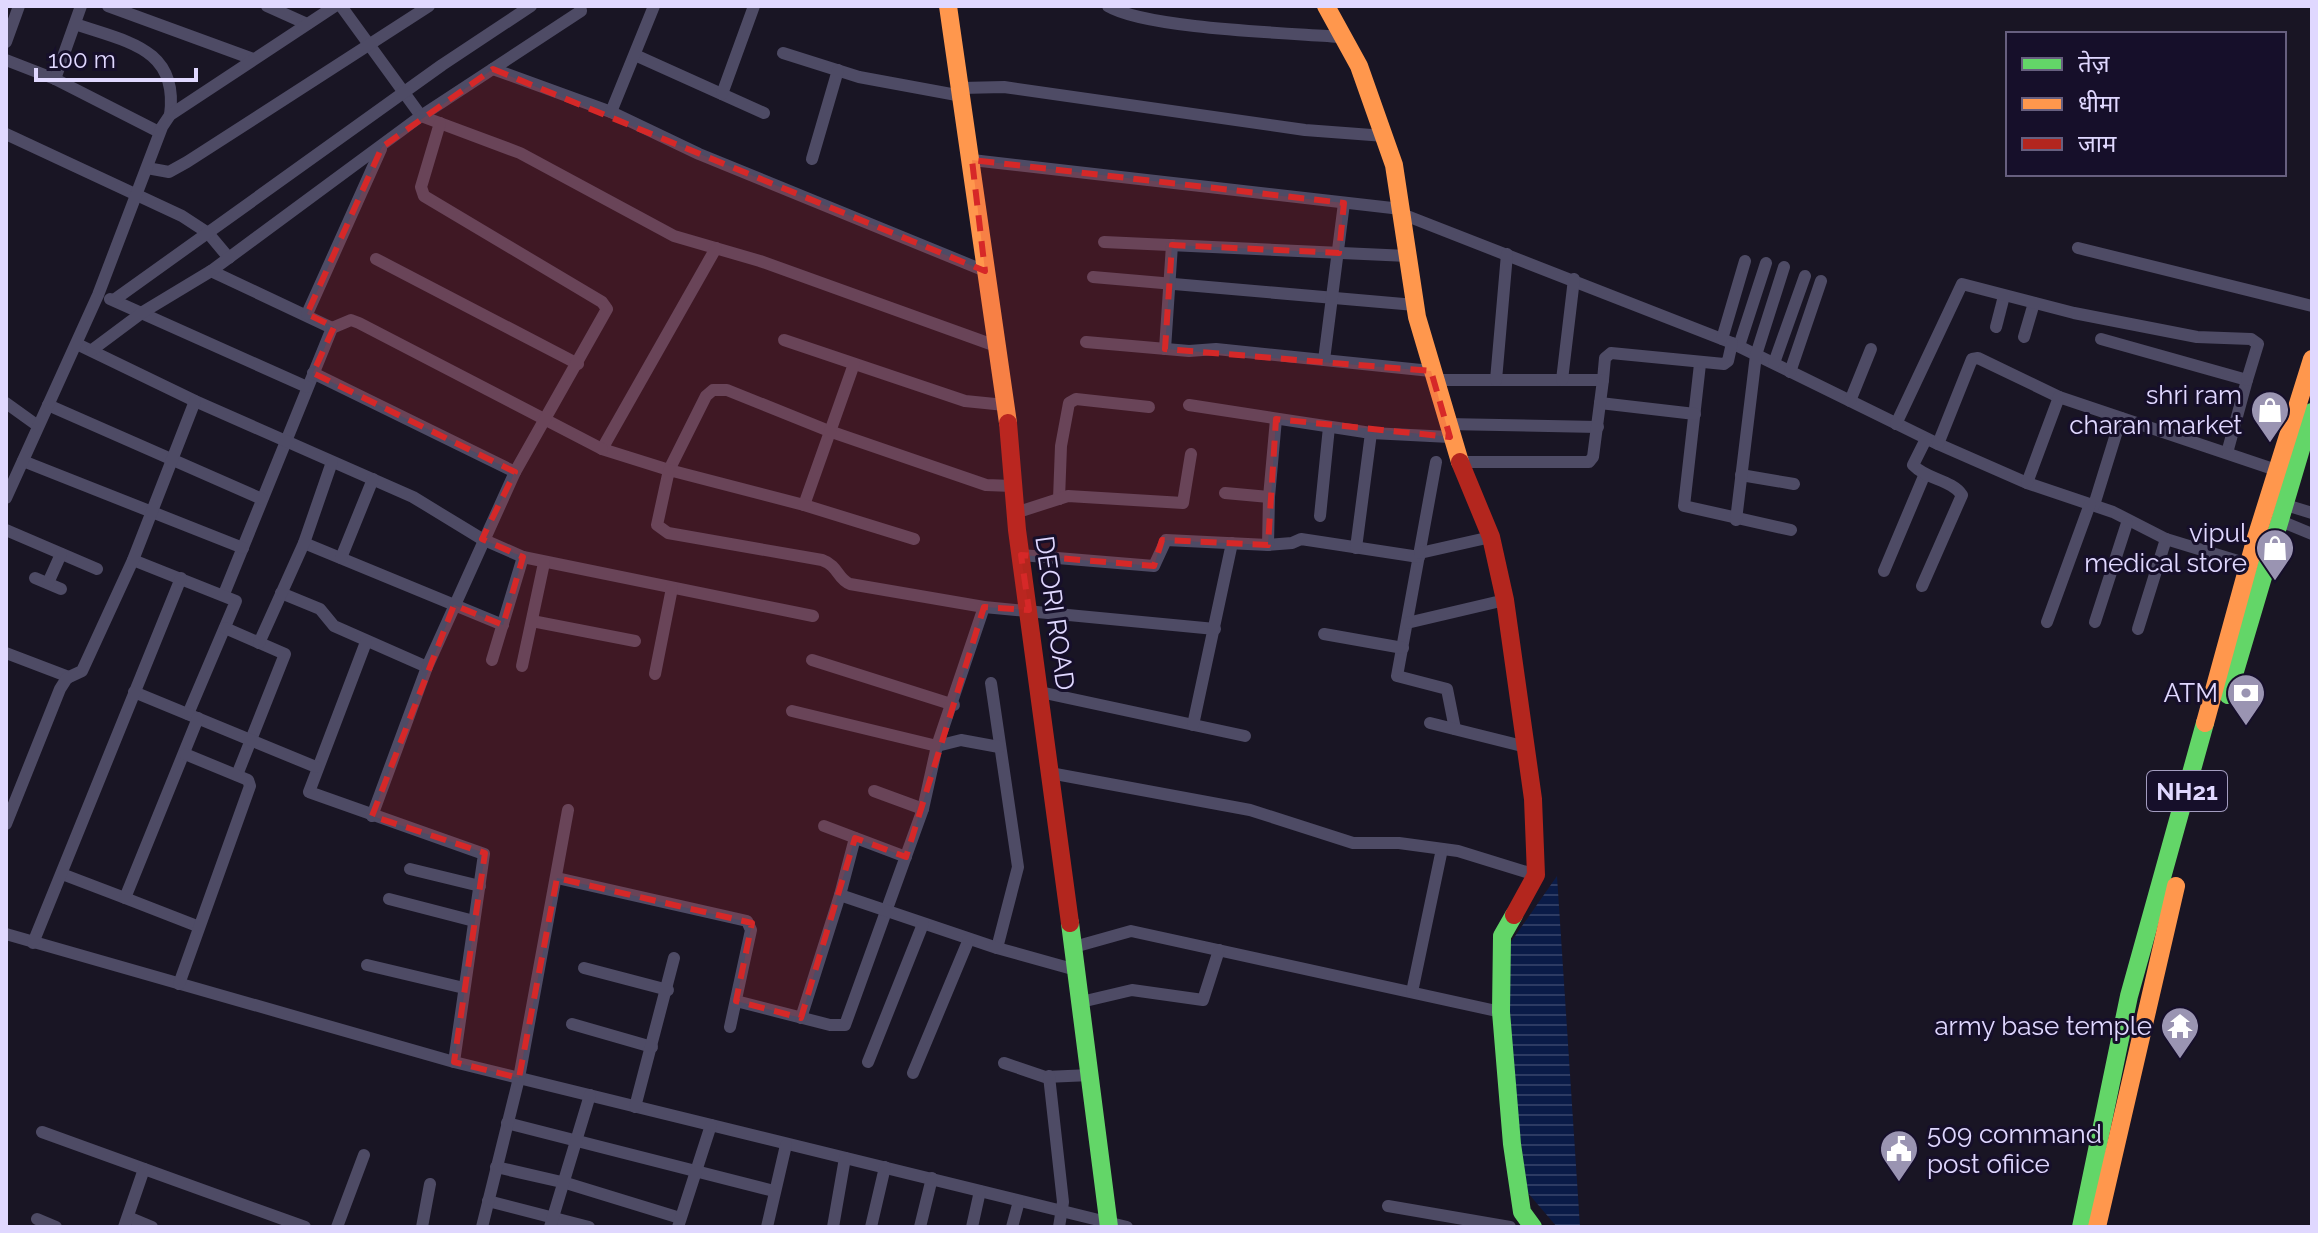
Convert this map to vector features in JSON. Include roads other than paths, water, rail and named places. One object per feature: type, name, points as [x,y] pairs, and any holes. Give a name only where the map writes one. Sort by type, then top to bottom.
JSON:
[{"type":"main road","name":"DEORI ROAD","points":[[948,6],[1005,405],[1015,513],[1109,1225]]},
{"type":"main road","points":[[1326,6],[1359,66],[1394,165],[1415,305],[1432,376],[1448,430],[1491,537],[1505,600],[1533,799],[1536,875],[1502,936],[1501,1012],[1522,1212],[1533,1227]]},
{"type":"main road","name":"NH21","points":[[2294,468],[2312,359]]},
{"type":"main road","name":"NH21","points":[[2081,1227],[2129,996],[2273,509],[2294,468],[2312,415]]},
{"type":"main road","name":"NH21","points":[[2097,1227],[2150,986],[2256,566]]},
{"type":"street","points":[[6,42],[19,6]]},
{"type":"street","points":[[55,79],[81,6]]},
{"type":"street","points":[[108,6],[253,59]]},
{"type":"street","points":[[267,6],[307,24]]},
{"type":"street","points":[[6,498],[11,474],[23,461],[77,344],[138,195],[159,132],[170,115],[335,6]]},
{"type":"street","points":[[341,6],[421,116],[560,172],[674,236],[996,346]]},
{"type":"street","points":[[147,168],[169,172],[429,6]]},
{"type":"street","points":[[114,300],[403,93],[531,6]]},
{"type":"street","points":[[92,350],[143,312],[211,271],[421,116],[581,11],[580,6]]},
{"type":"street","points":[[611,112],[654,6]]},
{"type":"street","points":[[722,94],[754,6]]},
{"type":"street","points":[[1108,6],[1176,22],[1341,37]]},
{"type":"street","points":[[1176,22],[1177,6]]},
{"type":"street","points":[[75,24],[135,46],[165,68],[171,81],[170,115]]},
{"type":"street","points":[[783,53],[838,70],[962,92],[1004,87],[1305,130],[1385,136]]},
{"type":"street","points":[[635,55],[764,113]]},
{"type":"street","points":[[6,60],[55,79],[159,132]]},
{"type":"street","points":[[493,69],[611,112],[699,154],[985,271]]},
{"type":"street","points":[[812,159],[838,70]]},
{"type":"street","points":[[372,816],[427,667],[482,539],[544,418],[578,364],[606,306],[424,196],[421,187],[440,123]]},
{"type":"street","points":[[6,134],[138,195],[208,233],[229,258]]},
{"type":"street","points":[[307,314],[382,147]]},
{"type":"street","points":[[972,160],[1401,211],[1731,343],[1932,442],[2027,483],[2092,505],[2166,539],[2256,566]]},
{"type":"street","points":[[1324,360],[1344,203]]},
{"type":"street","points":[[1104,242],[1408,256]]},
{"type":"street","points":[[1165,349],[1172,245]]},
{"type":"street","points":[[602,449],[716,248]]},
{"type":"street","points":[[2078,248],[2312,306]]},
{"type":"street","points":[[1496,380],[1507,254]]},
{"type":"street","points":[[376,259],[578,364]]},
{"type":"street","points":[[1460,462],[1585,464],[1593,457],[1605,358],[1611,353],[1700,364],[1727,363],[1745,261]]},
{"type":"street","points":[[1731,343],[1766,263]]},
{"type":"street","points":[[1736,520],[1756,355],[1784,267]]},
{"type":"street","points":[[211,271],[332,328]]},
{"type":"street","points":[[1774,363],[1805,276]]},
{"type":"street","points":[[1093,277],[1415,305]]},
{"type":"street","points":[[1562,380],[1574,279]]},
{"type":"street","points":[[1790,372],[1821,281]]},
{"type":"street","points":[[1896,424],[1958,287],[1967,283],[2004,296],[2197,337],[2251,339],[2258,344],[2227,453]]},
{"type":"street","points":[[98,295],[143,312],[307,387]]},
{"type":"street","points":[[1996,327],[2004,296]]},
{"type":"street","points":[[2024,337],[2034,303]]},
{"type":"street","points":[[224,594],[332,328],[351,320],[602,449],[914,539]]},
{"type":"street","points":[[2101,339],[2247,380]]},
{"type":"street","points":[[784,340],[965,401],[1005,405]]},
{"type":"street","points":[[1086,342],[1165,349],[1216,349],[1324,360],[1432,376],[1496,380],[1603,380]]},
{"type":"street","points":[[77,344],[195,401],[413,497],[482,539],[523,557],[813,616]]},
{"type":"street","points":[[1850,401],[1871,349]]},
{"type":"street","points":[[1922,586],[1962,495],[1958,489],[1924,476],[1912,462],[1932,442],[1972,359],[1978,358],[2059,397],[2121,418],[2227,453],[2294,468]]},
{"type":"street","points":[[804,505],[854,364]]},
{"type":"street","points":[[1700,364],[1682,502],[1686,509],[1791,530]]},
{"type":"street","points":[[313,373],[515,472]]},
{"type":"street","points":[[1013,486],[986,485],[829,431],[727,390],[713,390],[706,396],[669,470],[657,525],[668,533],[822,560],[837,568],[842,579],[850,584],[984,607],[1215,629]]},
{"type":"street","points":[[2027,483],[2059,397]]},
{"type":"street","points":[[1059,499],[1061,446],[1069,403],[1076,399],[1149,407]]},
{"type":"street","points":[[6,824],[60,689],[69,677],[82,671],[133,560],[195,401]]},
{"type":"street","points":[[6,403],[38,426]]},
{"type":"street","points":[[1600,403],[1695,414]]},
{"type":"street","points":[[48,405],[262,499]]},
{"type":"street","points":[[1189,405],[1371,433],[1598,427]]},
{"type":"street","points":[[2047,622],[2092,505],[2121,418]]},
{"type":"street","points":[[1268,545],[1276,419]]},
{"type":"street","points":[[1320,516],[1329,427]]},
{"type":"street","points":[[1356,548],[1371,433]]},
{"type":"street","points":[[1015,513],[1068,496],[1183,503],[1191,454]]},
{"type":"street","points":[[23,461],[243,548]]},
{"type":"street","points":[[259,643],[304,543],[332,462]]},
{"type":"street","points":[[1436,462],[1398,678],[1447,689],[1455,729]]},
{"type":"street","points":[[1741,475],[1794,484]]},
{"type":"street","points":[[1884,571],[1924,476]]},
{"type":"street","points":[[341,558],[373,479]]},
{"type":"street","points":[[1225,493],[1269,497]]},
{"type":"street","points":[[2273,509],[2312,513]]},
{"type":"street","points":[[2273,509],[2312,534]]},
{"type":"street","points":[[2095,622],[2127,523]]},
{"type":"street","points":[[6,530],[97,569]]},
{"type":"street","points":[[1021,555],[1154,566],[1166,540],[1268,545],[1301,539],[1419,555],[1491,537]]},
{"type":"street","points":[[2138,629],[2166,539]]},
{"type":"street","points":[[304,543],[503,625]]},
{"type":"street","points":[[1193,725],[1232,543]]},
{"type":"street","points":[[48,583],[61,554]]},
{"type":"street","points":[[492,660],[523,557]]},
{"type":"street","points":[[125,898],[185,754],[193,716],[236,601],[133,560]]},
{"type":"street","points":[[522,666],[544,563]]},
{"type":"street","points":[[35,578],[61,589]]},
{"type":"street","points":[[33,943],[181,578]]},
{"type":"street","points":[[655,674],[672,588]]},
{"type":"street","points":[[281,593],[320,609],[334,626],[427,667]]},
{"type":"street","points":[[1407,623],[1505,600]]},
{"type":"street","points":[[736,1001],[838,1027],[845,1025],[923,809],[937,746],[954,705],[984,607]]},
{"type":"street","points":[[532,621],[635,641]]},
{"type":"street","points":[[225,628],[285,654],[237,775]]},
{"type":"street","points":[[1324,634],[1403,648]]},
{"type":"street","points":[[366,642],[309,787],[312,795],[482,852],[484,857],[454,1062]]},
{"type":"street","points":[[6,653],[69,677]]},
{"type":"street","points":[[812,660],[954,705]]},
{"type":"street","points":[[991,683],[1018,867],[997,948]]},
{"type":"street","points":[[134,692],[316,767]]},
{"type":"street","points":[[1040,692],[1245,736]]},
{"type":"street","points":[[792,711],[937,746],[961,740],[999,747]]},
{"type":"street","points":[[1430,723],[1526,747]]},
{"type":"street","points":[[179,984],[197,926],[250,786],[248,780],[185,754]]},
{"type":"street","points":[[1050,773],[1250,810],[1353,843],[1399,843],[1442,849],[1536,875]]},
{"type":"street","points":[[874,791],[923,809]]},
{"type":"street","points":[[482,1227],[519,1078],[568,810]]},
{"type":"street","points":[[824,826],[906,857]]},
{"type":"street","points":[[801,1018],[855,838]]},
{"type":"street","points":[[1412,992],[1442,849]]},
{"type":"street","points":[[410,869],[480,886]]},
{"type":"street","points":[[62,874],[197,926]]},
{"type":"street","points":[[557,878],[747,921],[751,930],[730,1027]]},
{"type":"street","points":[[840,895],[997,948],[1076,970]]},
{"type":"street","points":[[389,899],[474,921]]},
{"type":"street","points":[[868,1062],[923,924]]},
{"type":"street","points":[[1074,947],[1131,931],[1501,1012]]},
{"type":"street","points":[[6,934],[454,1062],[1127,1227]]},
{"type":"street","points":[[913,1073],[969,939]]},
{"type":"street","points":[[1081,1002],[1132,990],[1203,1000],[1219,950]]},
{"type":"street","points":[[635,1107],[674,958]]},
{"type":"street","points":[[367,965],[464,988]]},
{"type":"street","points":[[584,968],[668,990]]},
{"type":"street","points":[[572,1024],[652,1047]]},
{"type":"street","points":[[1004,1063],[1032,1075],[1091,1075]]},
{"type":"street","points":[[1049,1076],[1063,1212],[1059,1227]]},
{"type":"street","points":[[551,1222],[566,1183],[590,1095]]},
{"type":"street","points":[[507,1123],[774,1191]]},
{"type":"street","points":[[496,1167],[566,1183],[679,1223],[711,1125]]},
{"type":"street","points":[[42,1132],[305,1227]]},
{"type":"street","points":[[767,1227],[786,1145]]},
{"type":"street","points":[[337,1227],[364,1155]]},
{"type":"street","points":[[833,1227],[845,1158]]},
{"type":"street","points":[[871,1227],[885,1167]]},
{"type":"street","points":[[144,1169],[126,1222],[152,1227]]},
{"type":"street","points":[[920,1227],[932,1178]]},
{"type":"street","points":[[422,1227],[430,1184]]},
{"type":"street","points":[[972,1227],[980,1191]]},
{"type":"street","points":[[488,1201],[551,1222],[589,1227]]},
{"type":"street","points":[[1012,1227],[1019,1201]]},
{"type":"street","points":[[1388,1206],[1510,1227]]},
{"type":"street","points":[[37,1219],[56,1227]]},
{"type":"water","points":[[1557,876],[1580,1227],[1557,1227],[1528,1193],[1516,1110],[1506,949]]},
{"type":"place","name":"shri ram charan market","points":[[2270,444]]},
{"type":"place","name":"vipul medical store","points":[[2275,582]]},
{"type":"place","name":"ATM","points":[[2246,727]]},
{"type":"place","name":"army base temple","points":[[2180,1060]]},
{"type":"place","name":"509 command post ofiice","points":[[1899,1183]]}]
